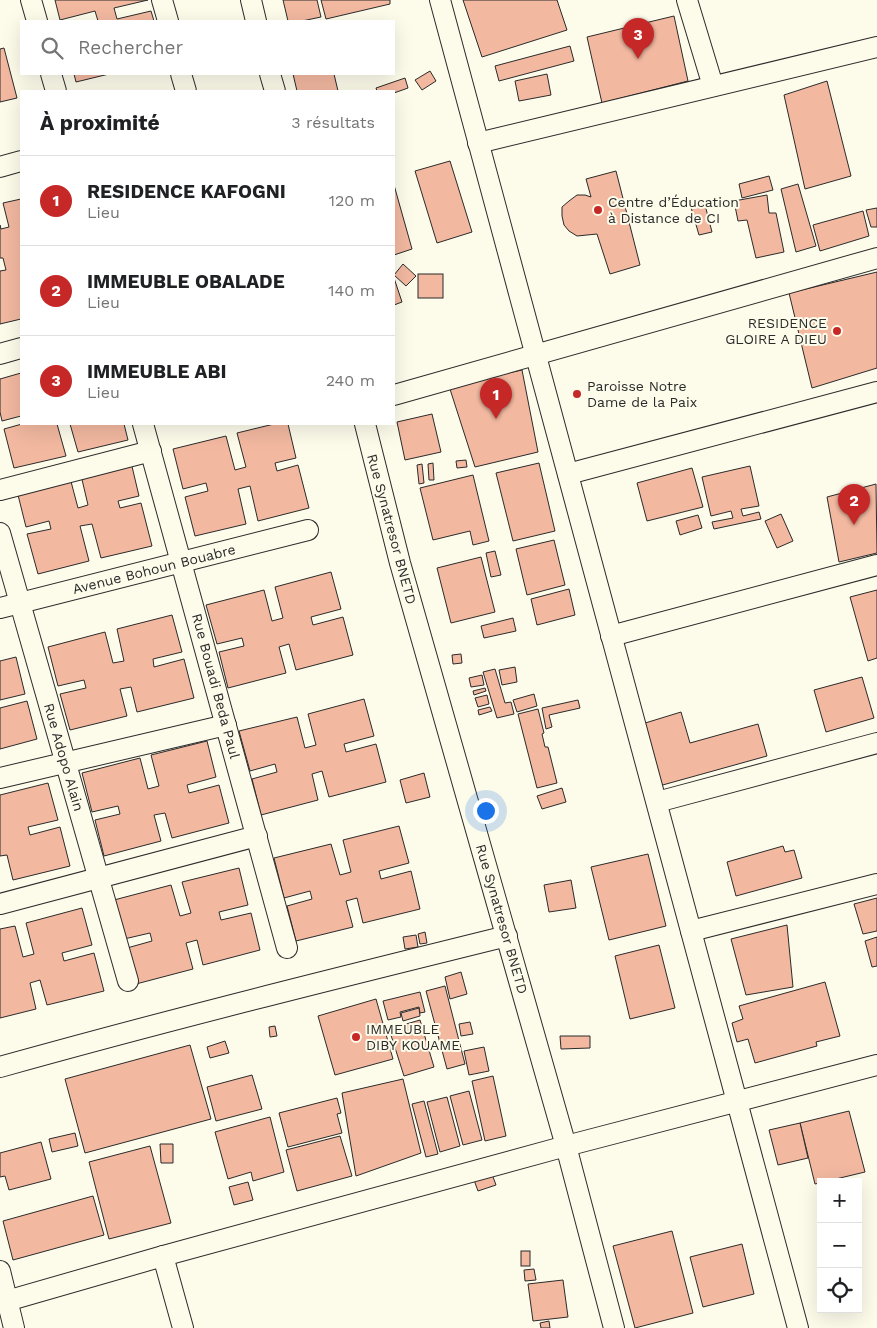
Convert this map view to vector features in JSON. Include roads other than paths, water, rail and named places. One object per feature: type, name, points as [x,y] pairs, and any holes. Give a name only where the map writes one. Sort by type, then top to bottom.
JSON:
[{"type":"street","points":[[31,0],[37,20]]},
{"type":"street","points":[[162,0],[168,20]]},
{"type":"street","points":[[251,0],[256,20]]},
{"type":"street","points":[[440,0],[798,1328]]},
{"type":"street","points":[[687,0],[713,86]]},
{"type":"street","points":[[478,143],[877,47]]},
{"type":"street","points":[[51,75],[56,90]]},
{"type":"street","points":[[181,75],[186,90]]},
{"type":"street","points":[[270,75],[275,90]]},
{"type":"street","points":[[0,167],[20,161]]},
{"type":"street","points":[[395,395],[877,258]]},
{"type":"street","points":[[0,354],[20,348]]},
{"type":"street","points":[[568,474],[877,392]]},
{"type":"street","name":"Rue Bouadi Beda Paul","points":[[143,425],[287,948]]},
{"type":"street","name":"Rue Synatresor BNETD","points":[[365,425],[400,564],[566,1146],[614,1328]]},
{"type":"street","points":[[0,490],[151,451]]},
{"type":"street","name":"Avenue Bohoun Bouabre","points":[[10,605],[308,530]]},
{"type":"street","name":"Rue Adopo Alain","points":[[0,533],[10,605],[65,762],[128,981]]},
{"type":"street","points":[[612,636],[877,565]]},
{"type":"street","points":[[0,778],[226,725]]},
{"type":"street","points":[[656,802],[877,744]]},
{"type":"street","points":[[0,904],[257,836]]},
{"type":"street","points":[[692,931],[877,884]]},
{"type":"street","points":[[0,1067],[298,987],[506,936]]},
{"type":"street","points":[[4,1302],[163,1256],[566,1146],[877,1065]]},
{"type":"street","points":[[163,1256],[183,1328]]},
{"type":"street","points":[[0,1271],[4,1302],[14,1328]]},
{"type":"place","name":"IMMEUBLE ABI","points":[[638,59]]},
{"type":"place","name":"Centre d’Éducation à Distance de CI","points":[[598,210]]},
{"type":"place","name":"RESIDENCE GLOIRE A DIEU","points":[[837,331]]},
{"type":"place","name":"Paroisse Notre Dame de la Paix","points":[[577,394]]},
{"type":"place","name":"RESIDENCE KAFOGNI","points":[[496,419]]},
{"type":"place","name":"IMMEUBLE OBALADE","points":[[854,525]]},
{"type":"place","name":"IMMEUBLE DIBY KOUAME","points":[[356,1037]]}]
